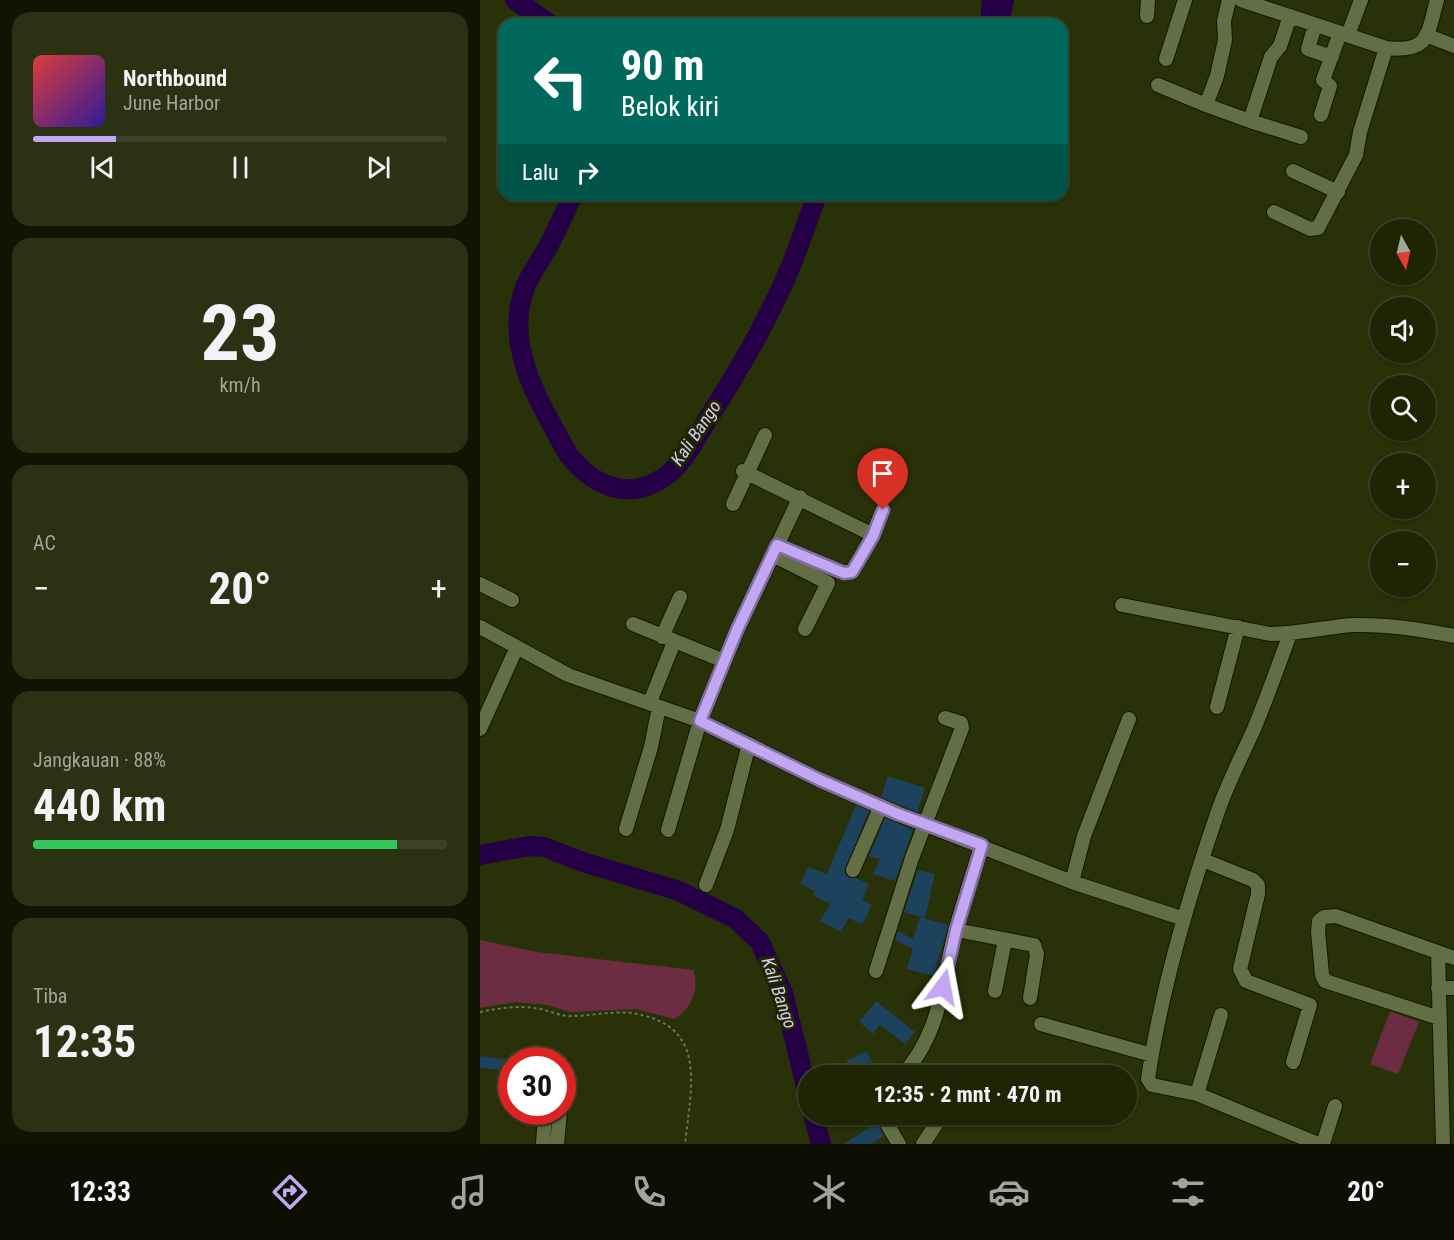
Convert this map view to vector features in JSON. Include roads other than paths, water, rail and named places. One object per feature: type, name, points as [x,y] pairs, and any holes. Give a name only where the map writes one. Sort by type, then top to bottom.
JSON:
[{"type":"street","points":[[1147,16],[1148,0]]},
{"type":"street","points":[[1166,59],[1185,0]]},
{"type":"street","points":[[1206,105],[1217,76],[1225,40],[1224,21],[1229,0]]},
{"type":"street","points":[[1241,0],[1276,5],[1290,16],[1315,25],[1386,48],[1406,50],[1422,42],[1437,0]]},
{"type":"street","points":[[1321,115],[1330,86],[1323,80],[1361,0]]},
{"type":"street","points":[[1250,121],[1271,57],[1280,46],[1290,16]]},
{"type":"street","points":[[1315,25],[1308,49],[1332,57]]},
{"type":"street","points":[[1426,35],[1454,46]]},
{"type":"street","points":[[1274,212],[1316,230],[1356,155],[1363,122],[1386,48]]},
{"type":"street","points":[[1158,85],[1206,105],[1301,137]]},
{"type":"street","points":[[1293,171],[1338,192]]},
{"type":"street","points":[[733,504],[765,435]]},
{"type":"street","points":[[746,472],[800,497],[873,536]]},
{"type":"street","points":[[668,830],[700,721],[724,661],[800,497]]},
{"type":"street","points":[[775,550],[850,573],[854,571],[873,536],[883,510]]},
{"type":"street","points":[[775,550],[828,583],[805,629]]},
{"type":"street","points":[[480,584],[512,600]]},
{"type":"street","points":[[627,829],[651,747],[655,705],[668,639],[680,597]]},
{"type":"street","points":[[1122,605],[1270,634],[1290,634],[1352,626],[1392,625],[1454,636]]},
{"type":"street","points":[[633,624],[724,661]]},
{"type":"street","points":[[480,627],[516,649],[568,675],[700,721],[820,780],[881,806],[1072,882],[1184,919]]},
{"type":"street","points":[[1218,707],[1238,627]]},
{"type":"street","points":[[1290,634],[1254,730],[1233,772],[1184,919],[1148,1079],[1150,1084],[1197,1095],[1318,1144]]},
{"type":"street","points":[[480,729],[516,649]]},
{"type":"street","points":[[876,971],[912,858],[962,726],[945,718]]},
{"type":"street","points":[[1072,882],[1084,836],[1129,719]]},
{"type":"street","points":[[706,885],[727,830],[749,744]]},
{"type":"street","points":[[854,870],[881,806]]},
{"type":"street","points":[[912,1065],[925,1045],[934,1023],[956,930],[982,845]]},
{"type":"street","points":[[1203,860],[1253,880],[1258,885],[1258,894],[1240,964],[1246,981],[1312,1000],[1293,1062]]},
{"type":"street","points":[[1439,1018],[1324,981],[1318,926],[1324,917],[1336,916],[1454,958]]},
{"type":"street","points":[[956,930],[1032,943],[1036,946],[1037,954],[1030,998]]},
{"type":"street","points":[[995,992],[1005,940]]},
{"type":"street","points":[[1438,953],[1439,1018],[1447,1063],[1447,1141]]},
{"type":"street","points":[[1438,988],[1454,988]]},
{"type":"street","points":[[1197,1095],[1221,1015]]},
{"type":"street","points":[[1041,1024],[1152,1055]]},
{"type":"street","points":[[1323,1144],[1335,1107]]},
{"type":"street","points":[[543,1144],[544,1125]]},
{"type":"street","points":[[557,1144],[559,1125]]},
{"type":"street","points":[[889,1125],[900,1144]]},
{"type":"street","points":[[922,1144],[935,1125]]},
{"type":"waterway","name":"Kali Bango","points":[[515,0],[541,18]]},
{"type":"waterway","name":"Kali Bango","points":[[570,201],[524,290],[519,312],[522,355],[537,396],[568,454],[577,465],[599,482],[623,489],[636,489],[663,478],[688,452],[762,327],[794,259],[815,201]]},
{"type":"waterway","name":"Kali Bango","points":[[480,855],[530,846],[544,847],[583,862],[679,891],[736,919],[760,942],[783,993],[801,1065]]},
{"type":"waterway","name":"Kali Bango","points":[[816,1125],[821,1144]]}]
